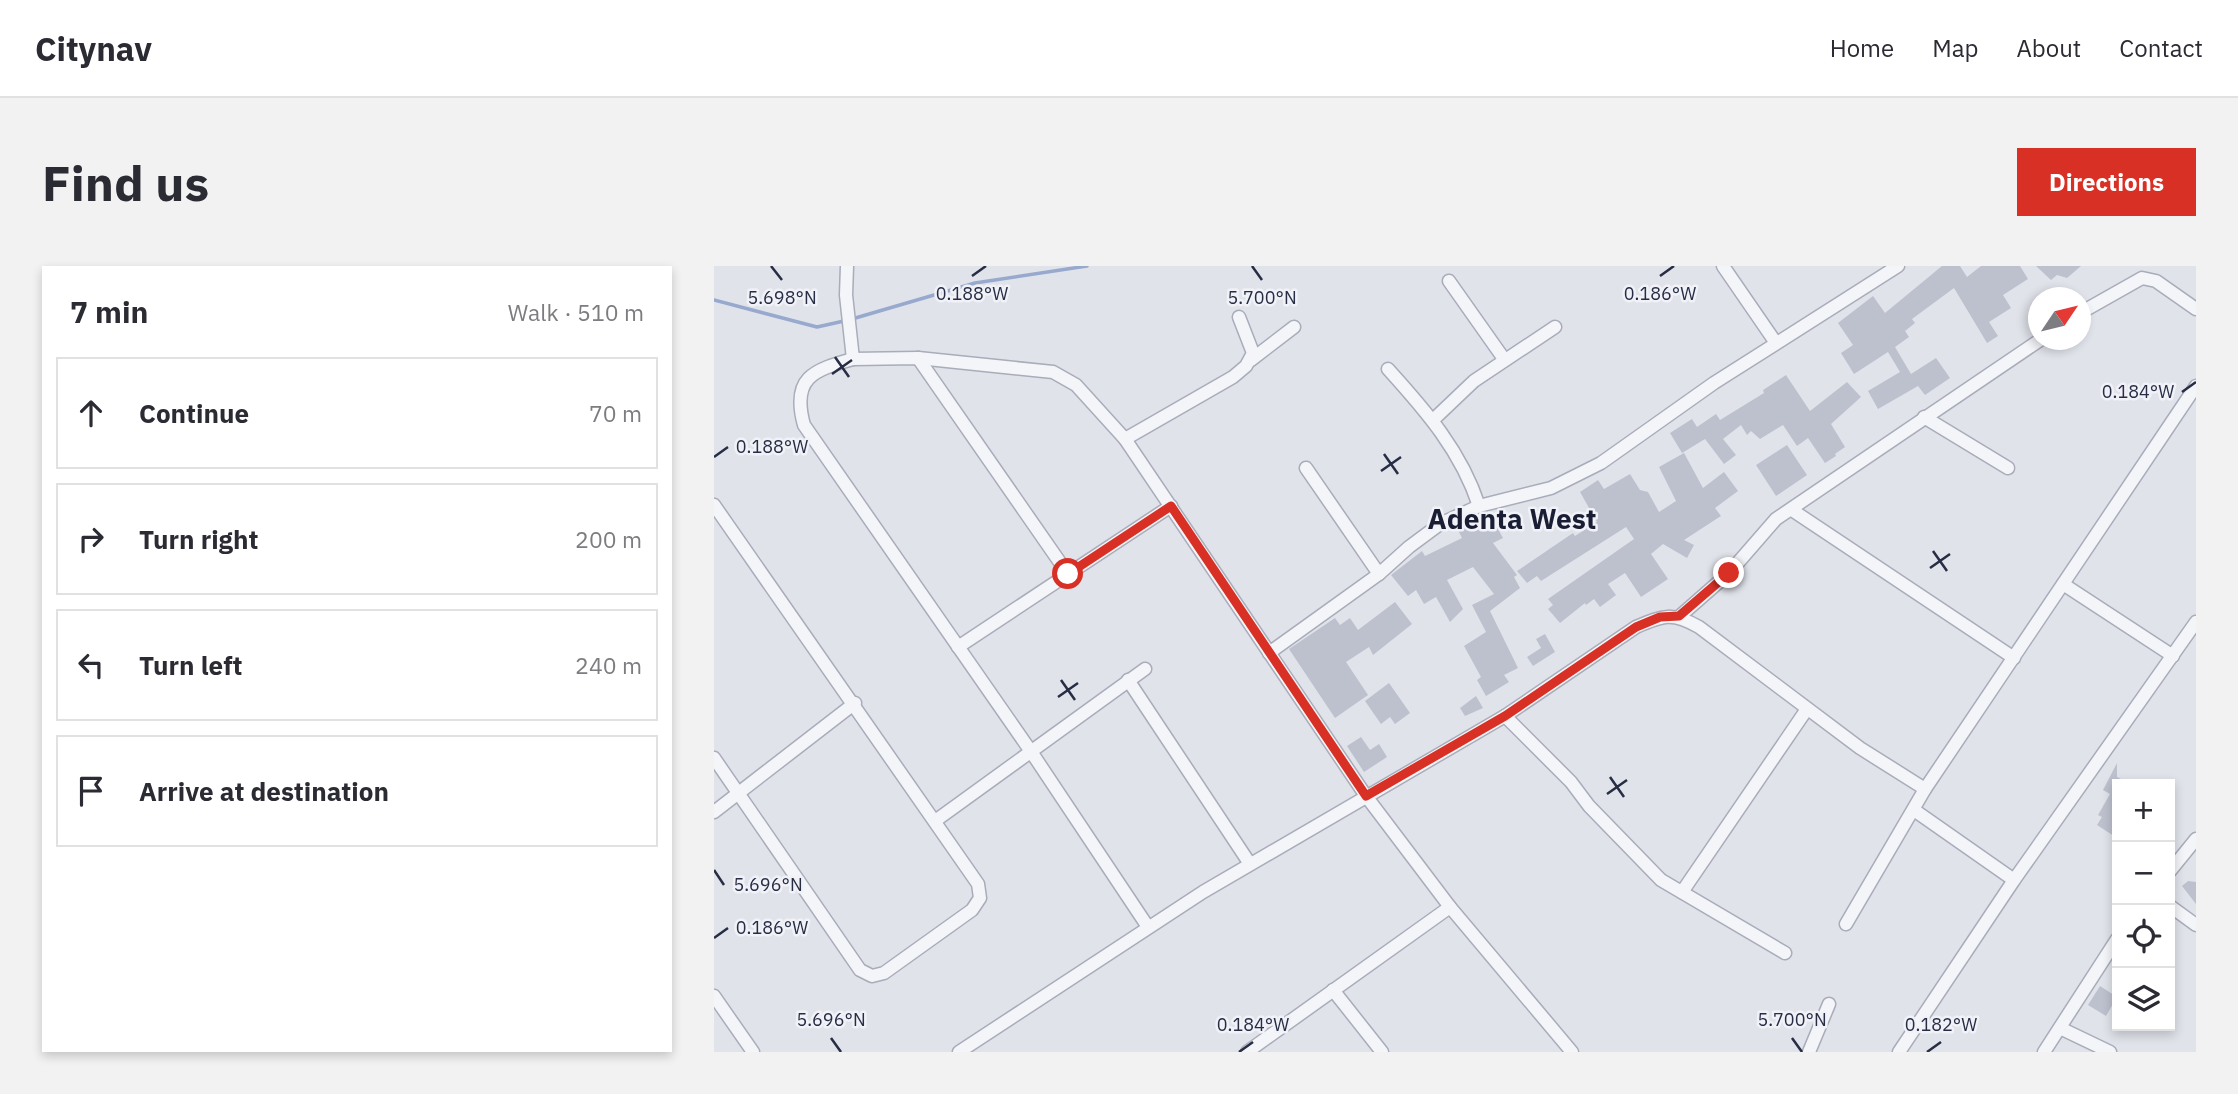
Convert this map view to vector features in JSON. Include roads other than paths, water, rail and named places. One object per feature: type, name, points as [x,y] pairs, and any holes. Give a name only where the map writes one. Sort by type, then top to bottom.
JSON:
[{"type":"street","points":[[846,266],[846,295],[853,359]]},
{"type":"street","points":[[1724,266],[1776,343]]},
{"type":"street","points":[[1269,653],[1379,574],[1440,524],[1479,506],[1551,488],[1601,463],[1776,343],[1898,266]]},
{"type":"street","points":[[2091,307],[2142,278],[2156,281],[2196,309]]},
{"type":"street","points":[[1449,281],[1504,359]]},
{"type":"street","points":[[1239,317],[1253,353],[1251,360]]},
{"type":"street","points":[[1125,439],[1233,377],[1294,327]]},
{"type":"street","points":[[1433,420],[1474,381],[1555,327]]},
{"type":"street","points":[[1679,616],[1729,573],[1776,519],[2028,348]]},
{"type":"street","points":[[918,358],[1068,574]]},
{"type":"street","points":[[1148,927],[1032,753],[804,425],[799,406],[801,387],[809,375],[853,359],[918,358],[1053,372],[1076,385],[1125,439],[1366,796],[1450,907],[1572,1052]]},
{"type":"street","points":[[1388,369],[1433,420],[1470,478],[1479,506]]},
{"type":"street","points":[[1846,923],[1925,789],[2196,386]]},
{"type":"street","points":[[1924,417],[2008,467]]},
{"type":"street","points":[[1306,468],[1379,574]]},
{"type":"street","points":[[714,506],[855,704],[978,884],[980,898],[972,910],[884,973],[872,976],[860,970],[714,758]]},
{"type":"street","points":[[958,647],[1171,506]]},
{"type":"street","points":[[1792,510],[2014,658]]},
{"type":"street","points":[[2063,584],[2173,656]]},
{"type":"street","points":[[959,1052],[1148,927],[1250,864],[1505,716],[1636,627],[1660,617],[1679,616],[1699,627],[1860,748],[1925,789]]},
{"type":"street","points":[[1899,1052],[2014,880],[2196,622]]},
{"type":"street","points":[[935,821],[1145,669]]},
{"type":"street","points":[[1128,680],[1250,864]]},
{"type":"street","points":[[714,812],[855,704]]},
{"type":"street","points":[[1682,892],[1807,709]]},
{"type":"street","points":[[1505,716],[1571,782],[1589,806],[1661,880],[1785,953]]},
{"type":"street","points":[[1914,810],[2014,880]]},
{"type":"street","points":[[2175,865],[2196,839]]},
{"type":"street","points":[[1247,1052],[1450,907]]},
{"type":"street","points":[[2175,910],[2196,925]]},
{"type":"street","points":[[2043,1052],[2112,947]]},
{"type":"street","points":[[1333,990],[1382,1052]]},
{"type":"street","points":[[714,996],[753,1052]]},
{"type":"street","points":[[1809,1052],[1829,1004]]},
{"type":"street","points":[[2060,1028],[2110,1052]]},
{"type":"waterway","points":[[852,319],[975,283],[1087,266]]},
{"type":"waterway","points":[[714,300],[817,327],[844,321]]},
{"type":"district","name":"Adenta West","points":[[1512,518]]}]
